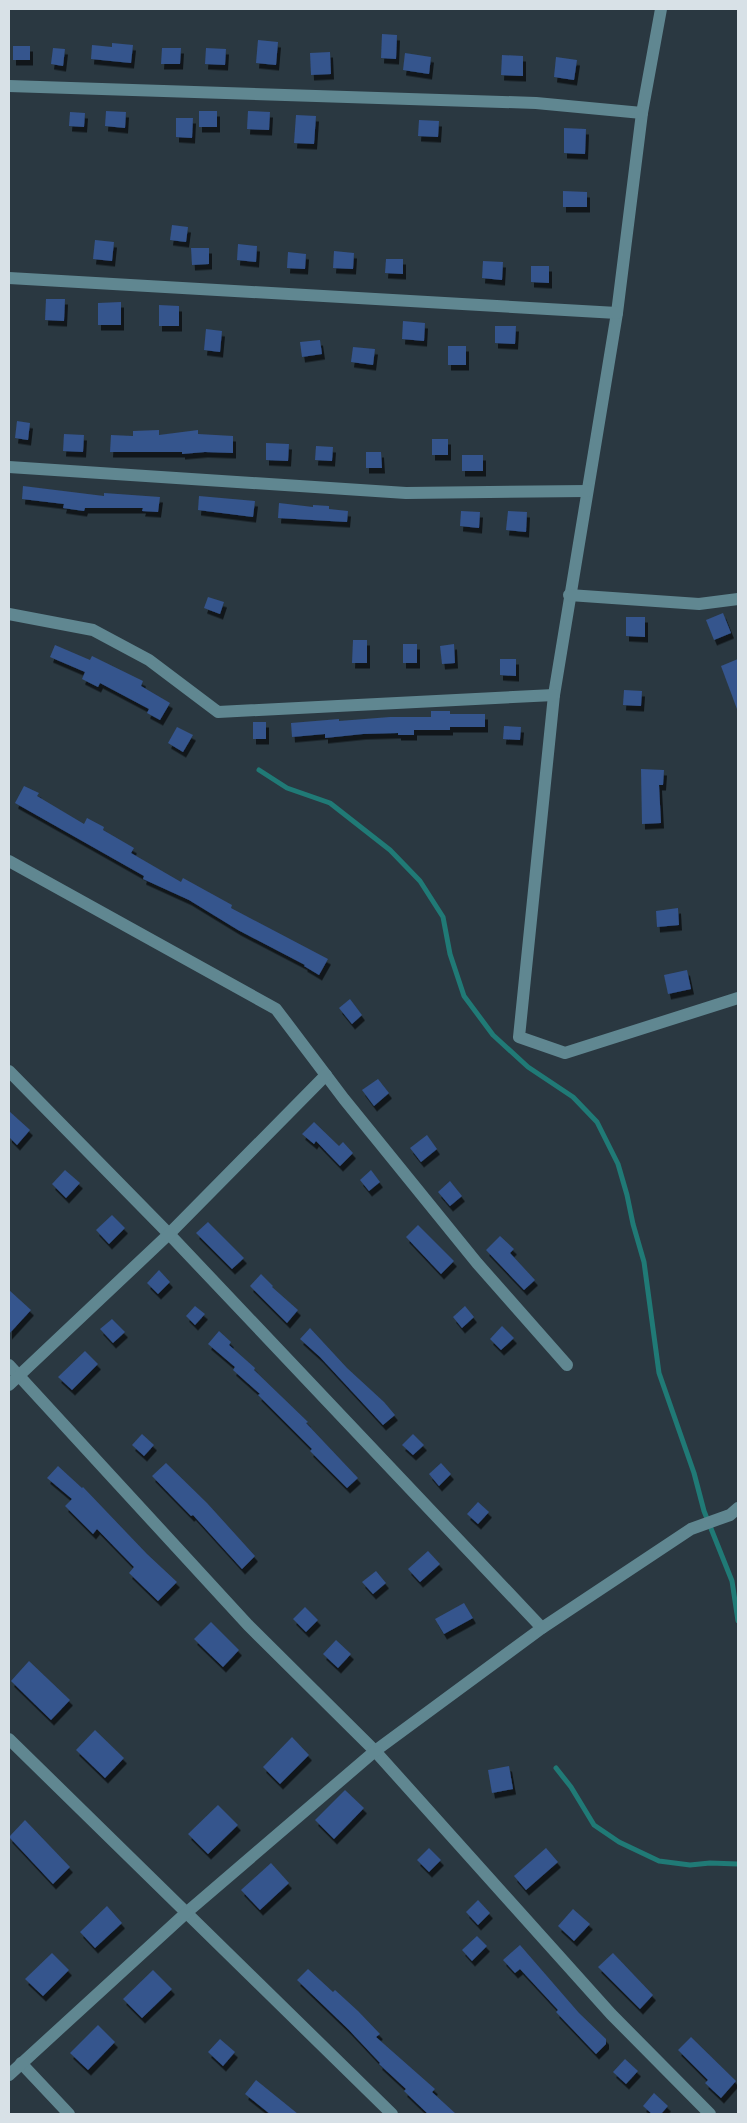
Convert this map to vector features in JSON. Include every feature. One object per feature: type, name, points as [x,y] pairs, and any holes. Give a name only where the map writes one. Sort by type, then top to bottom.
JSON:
[{"type":"street","points":[[661,9],[642,114],[617,313],[554,696],[518,1037],[565,1053],[738,998]]},
{"type":"street","points":[[9,86],[536,103],[642,114]]},
{"type":"street","points":[[9,278],[617,313]]},
{"type":"street","points":[[9,467],[406,493],[587,491]]},
{"type":"street","points":[[570,595],[699,604],[738,599]]},
{"type":"street","points":[[9,614],[93,630],[149,660],[218,712],[554,696]]},
{"type":"street","points":[[9,861],[276,1009],[326,1075],[477,1263],[567,1365]]},
{"type":"street","points":[[9,1071],[169,1234],[542,1628]]},
{"type":"street","points":[[9,1384],[169,1234],[326,1075]]},
{"type":"street","points":[[9,1365],[248,1625],[375,1751],[611,2014],[710,2114]]},
{"type":"street","points":[[9,2075],[186,1913],[375,1751],[542,1628],[691,1529],[734,1511]]},
{"type":"street","points":[[9,1739],[392,2114]]},
{"type":"street","points":[[21,2063],[69,2114]]},
{"type":"building","points":[[382,34],[397,35],[396,59],[381,58]]},
{"type":"building","points":[[258,40],[278,42],[276,65],[256,63]]},
{"type":"building","points":[[112,43],[133,45],[131,63],[91,59],[92,45],[112,47]]},
{"type":"building","points":[[13,46],[30,46],[30,60],[13,60]]},
{"type":"building","points":[[53,48],[65,49],[63,66],[51,64]]},
{"type":"building","points":[[162,48],[181,48],[180,64],[161,64]]},
{"type":"building","points":[[206,48],[226,49],[225,65],[205,64]]},
{"type":"building","points":[[330,52],[331,74],[311,75],[310,53]]},
{"type":"building","points":[[405,53],[431,57],[429,74],[403,70]]},
{"type":"building","points":[[502,55],[523,56],[523,76],[501,75]]},
{"type":"building","points":[[556,57],[577,60],[574,80],[554,77]]},
{"type":"building","points":[[106,111],[126,112],[125,128],[105,126]]},
{"type":"building","points":[[199,111],[217,111],[217,127],[199,127]]},
{"type":"building","points":[[248,111],[270,112],[269,130],[247,129]]},
{"type":"building","points":[[70,112],[85,113],[84,127],[69,126]]},
{"type":"building","points":[[296,115],[316,116],[314,144],[294,143]]},
{"type":"building","points":[[176,118],[193,118],[192,138],[176,137]]},
{"type":"building","points":[[419,120],[439,121],[438,137],[418,136]]},
{"type":"building","points":[[564,128],[586,129],[585,154],[564,153]]},
{"type":"building","points":[[563,191],[587,192],[587,207],[563,207]]},
{"type":"building","points":[[172,225],[188,227],[186,242],[170,240]]},
{"type":"building","points":[[95,240],[114,242],[112,261],[93,259]]},
{"type":"building","points":[[238,244],[257,246],[256,262],[237,260]]},
{"type":"building","points":[[191,248],[209,248],[209,264],[192,265]]},
{"type":"building","points":[[334,251],[354,253],[353,269],[333,268]]},
{"type":"building","points":[[288,252],[306,254],[305,269],[287,268]]},
{"type":"building","points":[[386,259],[403,259],[403,274],[385,273]]},
{"type":"building","points":[[483,261],[503,262],[502,280],[482,278]]},
{"type":"building","points":[[531,266],[549,266],[549,283],[531,282]]},
{"type":"building","points":[[46,299],[65,299],[64,321],[45,320]]},
{"type":"building","points":[[121,302],[121,325],[98,325],[98,303]]},
{"type":"building","points":[[159,305],[179,306],[179,326],[159,326]]},
{"type":"building","points":[[403,321],[425,323],[424,341],[402,339]]},
{"type":"building","points":[[495,326],[516,326],[515,344],[495,343]]},
{"type":"building","points":[[206,329],[222,331],[220,352],[204,350]]},
{"type":"building","points":[[320,340],[322,354],[302,357],[300,342]]},
{"type":"building","points":[[448,346],[466,346],[466,365],[448,365]]},
{"type":"building","points":[[353,347],[375,349],[373,365],[351,362]]},
{"type":"building","points":[[17,421],[30,423],[28,440],[15,438]]},
{"type":"building","points":[[159,430],[159,435],[198,430],[198,434],[233,436],[233,453],[110,452],[111,435],[133,436],[133,431]]},
{"type":"building","points":[[64,434],[84,435],[83,452],[63,451]]},
{"type":"building","points":[[432,439],[448,439],[448,455],[432,455]]},
{"type":"building","points":[[266,443],[289,444],[288,461],[266,460]]},
{"type":"building","points":[[316,446],[333,447],[332,461],[315,460]]},
{"type":"building","points":[[366,452],[381,452],[382,468],[366,468]]},
{"type":"building","points":[[462,455],[483,455],[483,471],[462,471]]},
{"type":"building","points":[[23,486],[104,496],[104,493],[160,497],[158,512],[142,511],[143,508],[85,508],[84,511],[63,508],[64,504],[22,499]]},
{"type":"building","points":[[199,496],[255,501],[253,517],[198,510]]},
{"type":"building","points":[[279,503],[313,507],[313,505],[329,506],[329,509],[348,511],[347,522],[278,518]]},
{"type":"building","points":[[461,511],[480,512],[479,528],[460,526]]},
{"type":"building","points":[[508,511],[527,512],[526,532],[506,530]]},
{"type":"building","points":[[208,597],[224,602],[220,614],[204,608]]},
{"type":"building","points":[[723,613],[731,633],[714,640],[706,620]]},
{"type":"building","points":[[626,617],[645,617],[645,637],[626,636]]},
{"type":"building","points":[[353,640],[367,640],[367,663],[352,663]]},
{"type":"building","points":[[403,644],[417,644],[417,663],[403,663]]},
{"type":"building","points":[[454,644],[455,663],[442,664],[440,646]]},
{"type":"building","points":[[55,645],[90,660],[92,656],[143,681],[141,686],[170,703],[160,720],[147,713],[149,709],[100,683],[98,687],[82,679],[85,672],[50,657]]},
{"type":"building","points":[[500,659],[516,659],[516,676],[500,675]]},
{"type":"building","points":[[738,659],[738,709],[737,709],[721,666]]},
{"type":"building","points":[[624,690],[642,691],[641,706],[623,705]]},
{"type":"building","points":[[431,711],[450,711],[450,714],[485,714],[485,727],[450,727],[450,730],[414,730],[414,735],[398,735],[398,733],[363,734],[325,738],[325,734],[292,737],[291,723],[339,719],[339,721],[390,717],[431,717]]},
{"type":"building","points":[[253,722],[266,722],[266,739],[253,739]]},
{"type":"building","points":[[504,726],[521,727],[520,740],[503,739]]},
{"type":"building","points":[[177,727],[193,735],[183,752],[168,743]]},
{"type":"building","points":[[641,769],[664,770],[663,785],[659,785],[661,823],[642,824]]},
{"type":"building","points":[[24,786],[39,793],[37,796],[84,824],[87,818],[104,827],[103,830],[134,848],[131,853],[181,882],[183,878],[232,905],[231,908],[328,959],[319,975],[305,965],[238,930],[189,900],[143,879],[144,876],[15,803]]},
{"type":"building","points":[[678,908],[679,925],[657,927],[656,911]]},
{"type":"building","points":[[687,970],[691,989],[668,994],[664,975]]},
{"type":"building","points":[[350,999],[362,1015],[352,1024],[339,1008]]},
{"type":"building","points":[[378,1079],[389,1093],[374,1106],[362,1090]]},
{"type":"building","points":[[9,1111],[30,1130],[17,1145],[9,1137]]},
{"type":"building","points":[[314,1122],[339,1146],[343,1142],[353,1153],[340,1166],[316,1141],[314,1144],[302,1134]]},
{"type":"building","points":[[427,1135],[437,1149],[421,1162],[410,1148]]},
{"type":"building","points":[[65,1170],[80,1183],[66,1198],[52,1184]]},
{"type":"building","points":[[371,1170],[380,1182],[369,1191],[360,1180]]},
{"type":"building","points":[[450,1181],[462,1196],[450,1206],[438,1192]]},
{"type":"building","points":[[112,1215],[125,1228],[109,1244],[96,1230]]},
{"type":"building","points":[[208,1222],[244,1258],[232,1269],[196,1233]]},
{"type":"building","points":[[418,1225],[454,1261],[441,1274],[406,1237]]},
{"type":"building","points":[[500,1236],[514,1249],[510,1253],[535,1280],[524,1290],[486,1250]]},
{"type":"building","points":[[159,1270],[170,1282],[158,1294],[147,1283]]},
{"type":"building","points":[[261,1274],[272,1287],[298,1310],[287,1323],[250,1286]]},
{"type":"building","points":[[9,1290],[31,1310],[9,1334]]},
{"type":"building","points":[[195,1306],[205,1314],[195,1325],[186,1316]]},
{"type":"building","points":[[465,1306],[474,1317],[462,1328],[453,1317]]},
{"type":"building","points":[[112,1319],[125,1332],[113,1343],[100,1329]]},
{"type":"building","points":[[502,1326],[514,1338],[501,1350],[490,1339]]},
{"type":"building","points":[[310,1328],[395,1415],[383,1425],[320,1357],[300,1339]]},
{"type":"building","points":[[219,1331],[231,1342],[229,1345],[255,1368],[254,1370],[308,1422],[306,1423],[358,1478],[347,1488],[310,1451],[312,1449],[258,1395],[260,1394],[233,1370],[235,1367],[208,1344]]},
{"type":"building","points":[[85,1351],[98,1364],[72,1390],[58,1377]]},
{"type":"building","points":[[142,1434],[154,1445],[144,1456],[132,1445]]},
{"type":"building","points":[[413,1434],[424,1445],[413,1455],[402,1445]]},
{"type":"building","points":[[166,1463],[207,1503],[255,1556],[242,1569],[193,1515],[191,1516],[152,1476]]},
{"type":"building","points":[[441,1463],[451,1474],[439,1486],[429,1474]]},
{"type":"building","points":[[58,1466],[83,1487],[147,1554],[177,1582],[158,1601],[129,1573],[134,1567],[97,1529],[93,1534],[65,1506],[72,1499],[47,1478]]},
{"type":"building","points":[[478,1502],[489,1512],[478,1524],[467,1514]]},
{"type":"building","points":[[428,1551],[440,1564],[420,1582],[408,1569]]},
{"type":"building","points":[[376,1571],[386,1583],[373,1594],[362,1582]]},
{"type":"building","points":[[464,1603],[473,1618],[444,1634],[435,1619]]},
{"type":"building","points":[[305,1607],[318,1620],[306,1632],[293,1619]]},
{"type":"building","points":[[211,1622],[239,1650],[223,1667],[194,1639]]},
{"type":"building","points":[[336,1640],[351,1654],[338,1668],[323,1654]]},
{"type":"building","points":[[29,1661],[70,1700],[51,1720],[11,1681]]},
{"type":"building","points":[[95,1730],[124,1758],[105,1778],[76,1750]]},
{"type":"building","points":[[292,1737],[309,1755],[280,1784],[263,1767]]},
{"type":"building","points":[[509,1766],[513,1789],[492,1793],[488,1770]]},
{"type":"building","points":[[345,1790],[364,1808],[334,1839],[315,1820]]},
{"type":"building","points":[[218,1805],[238,1825],[208,1854],[188,1834]]},
{"type":"building","points":[[25,1820],[70,1867],[53,1884],[9,1837]]},
{"type":"building","points":[[429,1848],[441,1860],[429,1872],[417,1860]]},
{"type":"building","points":[[546,1848],[558,1862],[526,1890],[514,1876]]},
{"type":"building","points":[[271,1863],[289,1883],[260,1910],[241,1890]]},
{"type":"building","points":[[478,1900],[490,1913],[478,1925],[466,1912]]},
{"type":"building","points":[[107,1906],[122,1923],[95,1948],[80,1932]]},
{"type":"building","points":[[573,1909],[590,1924],[574,1941],[558,1926]]},
{"type":"building","points":[[477,1936],[487,1946],[472,1961],[462,1950]]},
{"type":"building","points":[[520,1945],[579,2013],[606,2039],[606,2044],[596,2054],[556,2012],[558,2010],[520,1969],[515,1973],[503,1960]]},
{"type":"building","points":[[52,1953],[69,1970],[43,1996],[25,1979]]},
{"type":"building","points":[[613,1953],[653,1995],[640,2009],[598,1967]]},
{"type":"building","points":[[308,1969],[333,1992],[335,1990],[358,2011],[380,2034],[376,2037],[435,2089],[432,2092],[456,2114],[428,2114],[404,2091],[406,2089],[297,1980]]},
{"type":"building","points":[[153,1970],[172,1989],[142,2018],[123,1999]]},
{"type":"building","points":[[98,2025],[115,2042],[88,2070],[70,2053]]},
{"type":"building","points":[[691,2037],[736,2081],[721,2098],[705,2083],[708,2080],[678,2050]]},
{"type":"building","points":[[220,2039],[235,2052],[223,2066],[208,2052]]},
{"type":"building","points":[[625,2059],[638,2071],[626,2084],[613,2072]]},
{"type":"building","points":[[256,2080],[298,2114],[270,2114],[245,2094]]},
{"type":"building","points":[[654,2093],[668,2106],[661,2114],[652,2114],[643,2106]]},
{"type":"waterway","points":[[259,770],[287,788],[330,803],[390,850],[420,881],[443,917],[450,954],[464,996],[493,1035],[528,1067],[573,1097],[597,1122],[618,1164],[627,1195],[644,1262],[659,1373],[694,1473],[704,1511],[732,1581],[738,1621]]},
{"type":"waterway","points":[[556,1768],[571,1787],[594,1825],[619,1842],[659,1861],[690,1865],[710,1863],[738,1864]]}]
